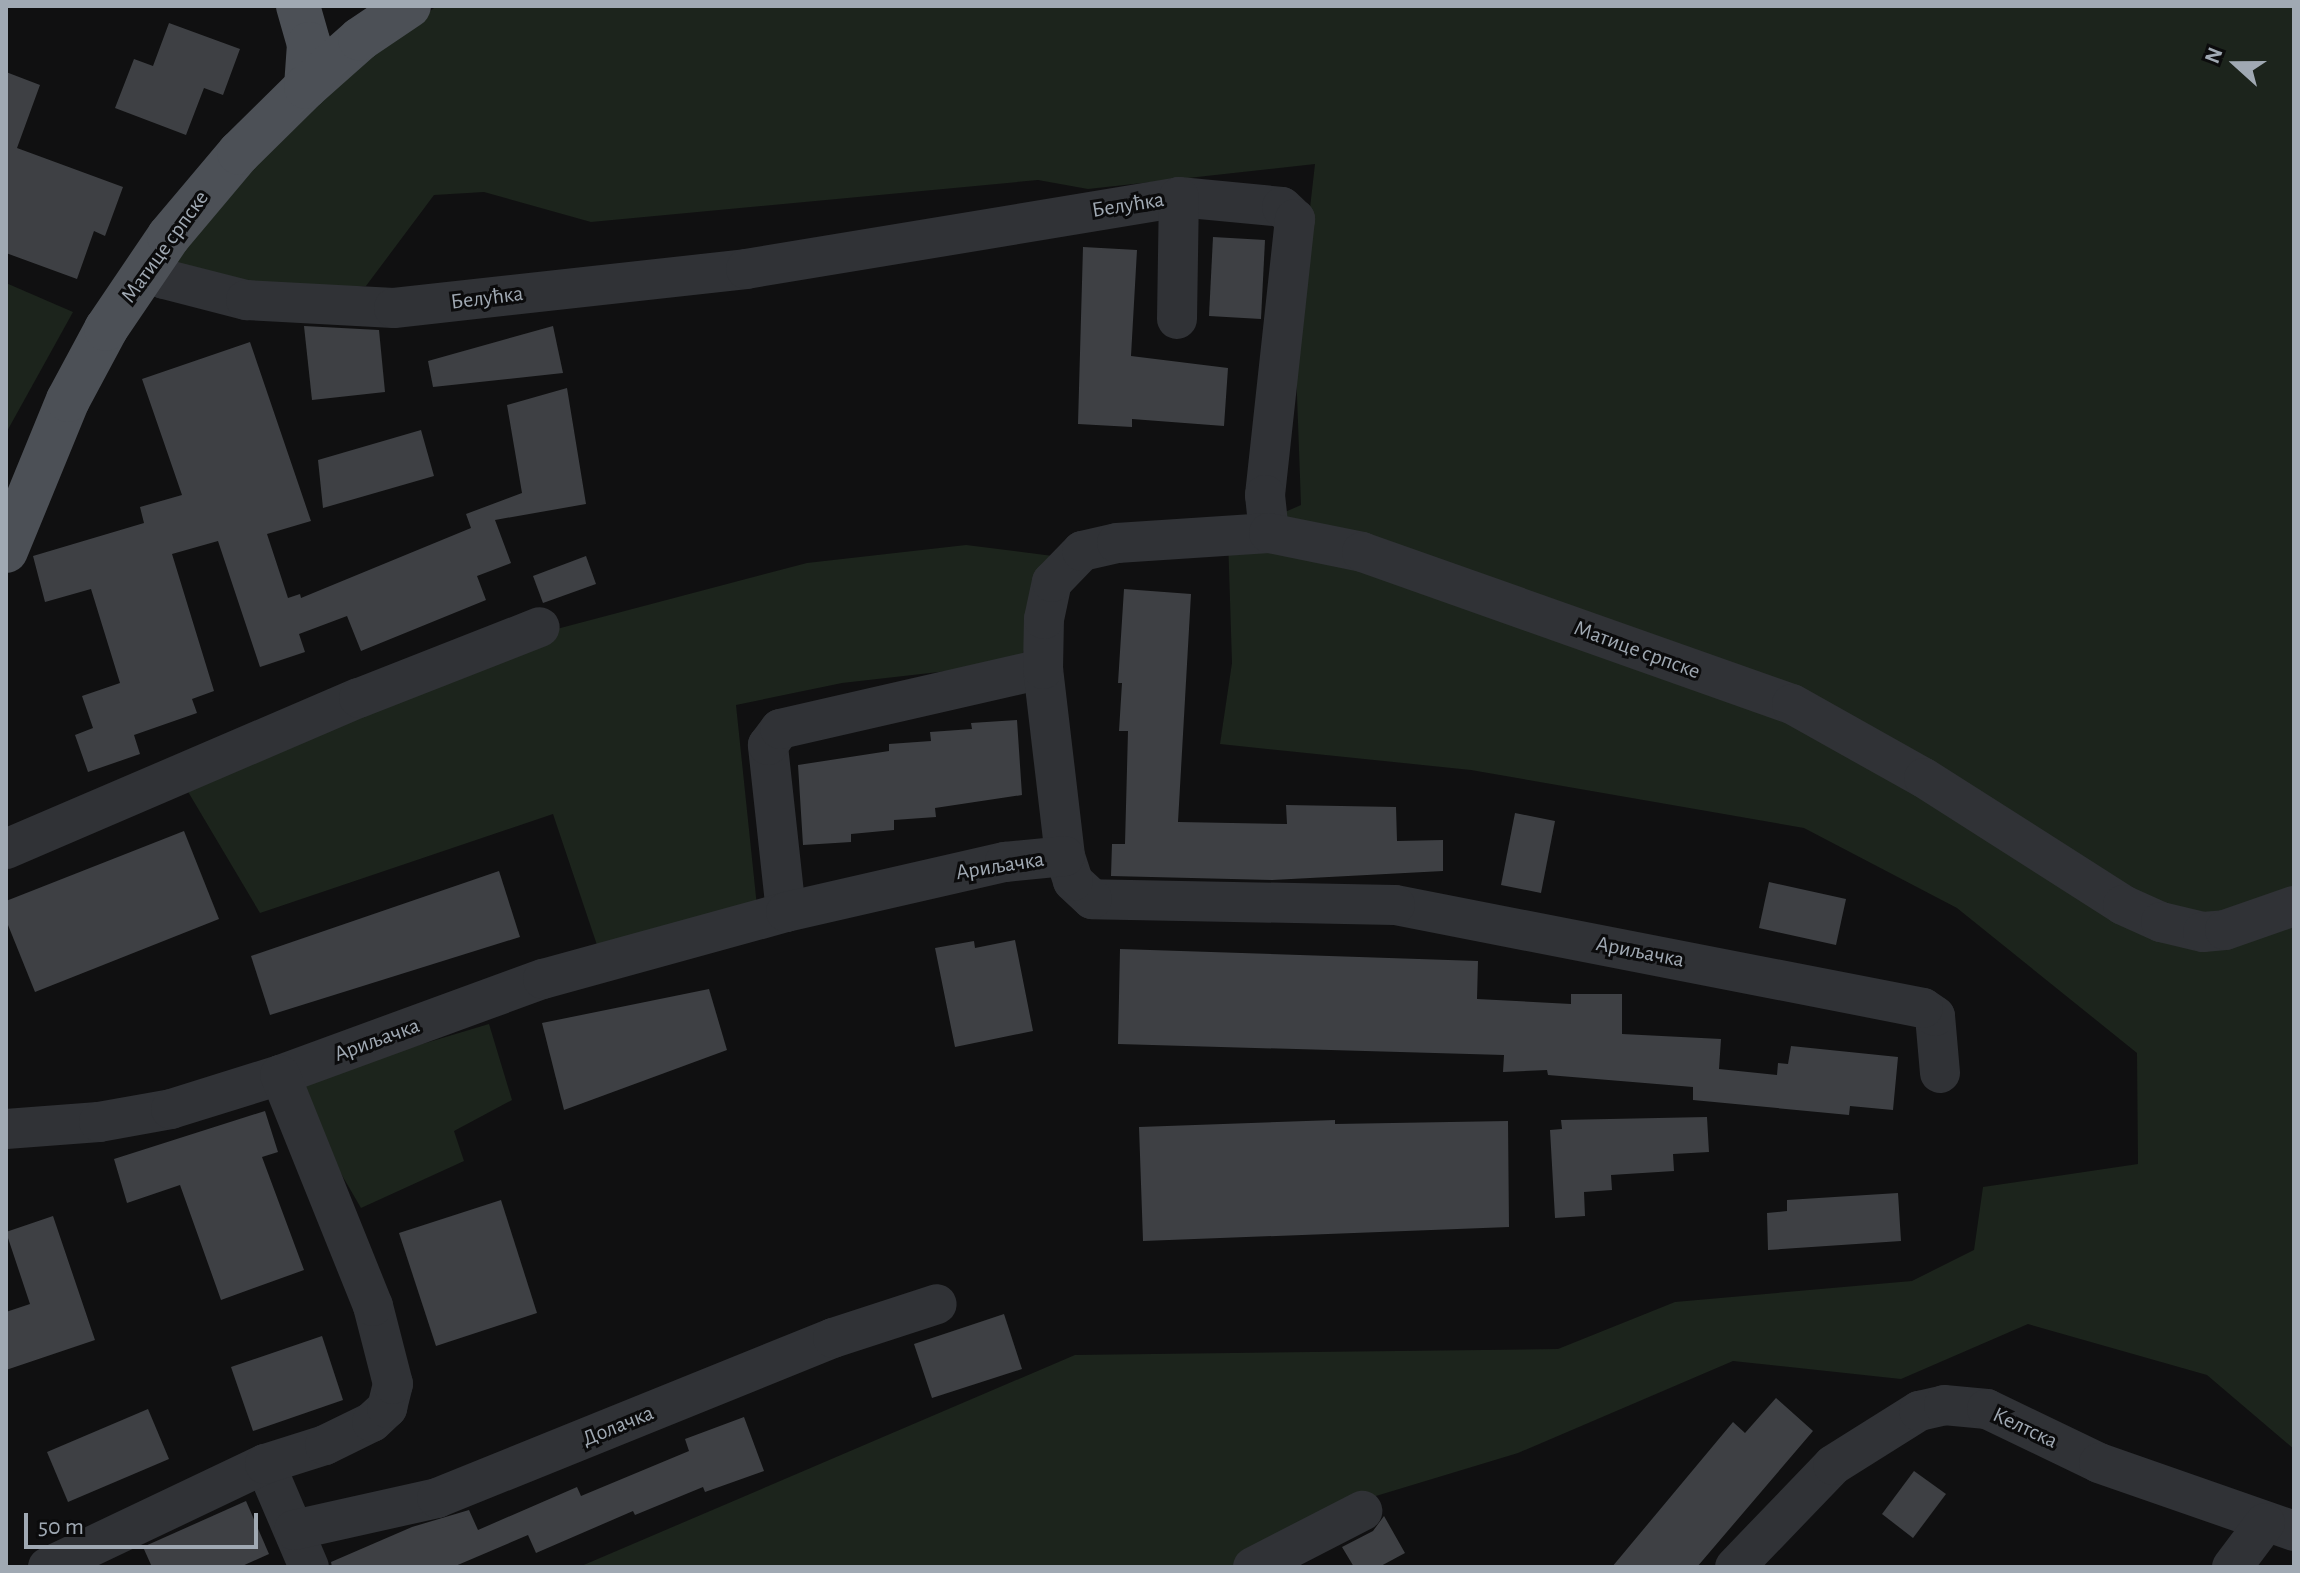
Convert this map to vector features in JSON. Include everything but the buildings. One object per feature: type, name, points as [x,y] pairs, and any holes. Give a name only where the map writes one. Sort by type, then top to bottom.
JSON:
[{"type":"main road","points":[[298,6],[309,44],[306,87]]},
{"type":"main road","points":[[316,6],[338,18],[375,20]]},
{"type":"main road","name":"Матице српске","points":[[6,551],[68,400],[145,269],[239,153],[375,20]]},
{"type":"street","name":"Белућка","points":[[145,269],[164,279],[246,300],[394,308],[746,269],[1179,197],[1282,207],[1295,219],[1265,495],[1269,533]]},
{"type":"street","points":[[1177,319],[1179,197]]},
{"type":"street","points":[[1065,856],[1043,669],[1044,619],[1052,582],[1082,551],[1117,543],[1269,533]]},
{"type":"street","name":"Матице српске","points":[[1269,533],[1362,552],[1792,704],[1984,815],[2123,905],[2179,928],[2225,930],[2294,906]]},
{"type":"street","points":[[6,849],[359,698],[540,627]]},
{"type":"street","points":[[786,912],[768,745],[780,729],[1043,669]]},
{"type":"street","name":"Ариљачка","points":[[6,1129],[99,1122],[171,1109],[280,1075],[543,979],[786,912],[1005,862],[1065,856],[1073,881],[1092,899],[1395,905],[1923,1008],[1935,1016],[1940,1073]]},
{"type":"street","points":[[48,1567],[265,1464],[325,1445],[372,1422],[387,1408],[393,1384],[373,1306],[280,1075]]},
{"type":"street","name":"Долачка","points":[[294,1530],[437,1498],[833,1338],[937,1304]]},
{"type":"street","name":"Келтска","points":[[1735,1567],[1833,1465],[1919,1411],[1944,1405],[1987,1409],[2099,1463],[2280,1527]]},
{"type":"street","points":[[265,1464],[309,1567]]},
{"type":"street","points":[[1253,1567],[1362,1511]]},
{"type":"street","points":[[2232,1567],[2280,1527]]},
{"type":"shaded area","points":[[437,6],[2294,6],[2294,1449],[2207,1375],[2028,1324],[1901,1379],[1733,1361],[1518,1453],[1366,1499],[1240,1567],[579,1567],[1075,1355],[1558,1349],[1675,1302],[1912,1281],[1974,1250],[1983,1187],[2138,1164],[2137,1053],[1957,908],[1804,828],[1471,770],[1220,744],[1232,663],[1228,537],[1301,505],[1295,340],[1315,164],[1088,189],[1038,180],[591,222],[484,192],[434,195],[366,286],[239,291],[154,275],[248,163],[374,51]]},
{"type":"shaded area","points":[[6,283],[73,312],[6,433]]},
{"type":"shaded area","points":[[966,545],[1076,559],[1047,590],[1019,663],[842,683],[736,705],[758,916],[601,957],[553,814],[260,913],[187,790],[534,635],[807,563]]},
{"type":"shaded area","points":[[489,1024],[512,1100],[454,1131],[464,1161],[361,1208],[289,1084]]}]
